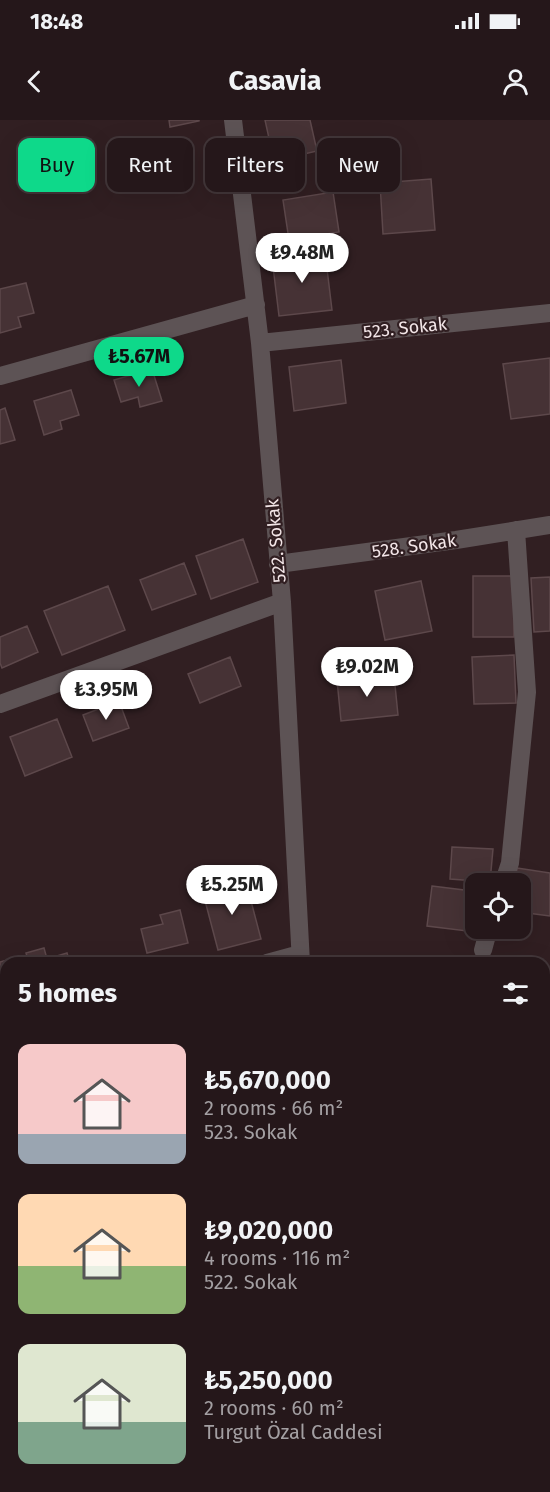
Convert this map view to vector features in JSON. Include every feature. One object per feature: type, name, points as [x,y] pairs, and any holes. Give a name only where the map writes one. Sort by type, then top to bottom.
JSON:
[{"type":"street","name":"522. Sokak","points":[[233,120],[260,344],[282,602],[300,957]]},
{"type":"street","points":[[0,376],[256,305]]},
{"type":"street","name":"523. Sokak","points":[[260,344],[550,313]]},
{"type":"street","name":"528. Sokak","points":[[278,564],[550,525]]},
{"type":"street","points":[[507,873],[510,863],[528,692],[516,530]]},
{"type":"street","points":[[0,704],[282,602]]},
{"type":"street","points":[[483,950],[486,939]]},
{"type":"building","points":[[169,120],[199,120],[199,121],[170,127]]},
{"type":"building","points":[[265,120],[310,120],[317,151],[305,154],[305,138],[269,138]]},
{"type":"building","points":[[431,179],[435,230],[383,234],[381,192],[400,192],[400,181]]},
{"type":"building","points":[[333,192],[339,232],[289,240],[283,200]]},
{"type":"building","points":[[325,252],[332,310],[279,316],[272,258]]},
{"type":"building","points":[[26,283],[34,313],[18,317],[21,327],[0,333],[0,289]]},
{"type":"building","points":[[550,358],[550,414],[511,419],[503,364]]},
{"type":"building","points":[[341,360],[346,403],[294,411],[289,367]]},
{"type":"building","points":[[152,369],[162,401],[140,407],[138,397],[121,402],[114,380]]},
{"type":"building","points":[[71,390],[79,415],[60,421],[62,429],[44,435],[34,401]]},
{"type":"building","points":[[5,408],[15,440],[0,444],[0,410]]},
{"type":"building","points":[[243,539],[258,582],[211,599],[196,556]]},
{"type":"building","points":[[184,563],[196,594],[152,610],[140,580]]},
{"type":"building","points":[[473,576],[514,576],[514,637],[473,637]]},
{"type":"building","points":[[550,577],[550,631],[534,632],[531,578]]},
{"type":"building","points":[[421,581],[432,631],[385,640],[375,591]]},
{"type":"building","points":[[108,586],[125,630],[62,655],[44,611]]},
{"type":"building","points":[[27,626],[38,652],[2,668],[0,637]]},
{"type":"building","points":[[514,655],[516,703],[474,704],[472,657]]},
{"type":"building","points":[[230,657],[241,686],[200,703],[188,674]]},
{"type":"building","points":[[394,675],[398,715],[341,721],[337,680]]},
{"type":"building","points":[[119,701],[129,728],[93,741],[83,715]]},
{"type":"building","points":[[57,719],[72,757],[25,776],[10,737]]},
{"type":"building","points":[[452,847],[493,849],[491,873],[465,873],[465,880],[450,879]]},
{"type":"building","points":[[517,868],[550,873],[550,916],[531,913],[531,873],[516,873]]},
{"type":"building","points":[[246,882],[261,939],[218,950],[203,893]]},
{"type":"building","points":[[432,886],[465,890],[465,931],[427,926]]},
{"type":"building","points":[[180,910],[188,943],[147,953],[141,929],[163,924],[160,915]]},
{"type":"building","points":[[44,948],[46,957],[27,957],[26,953]]},
{"type":"building","points":[[67,953],[68,957],[54,957]]}]
